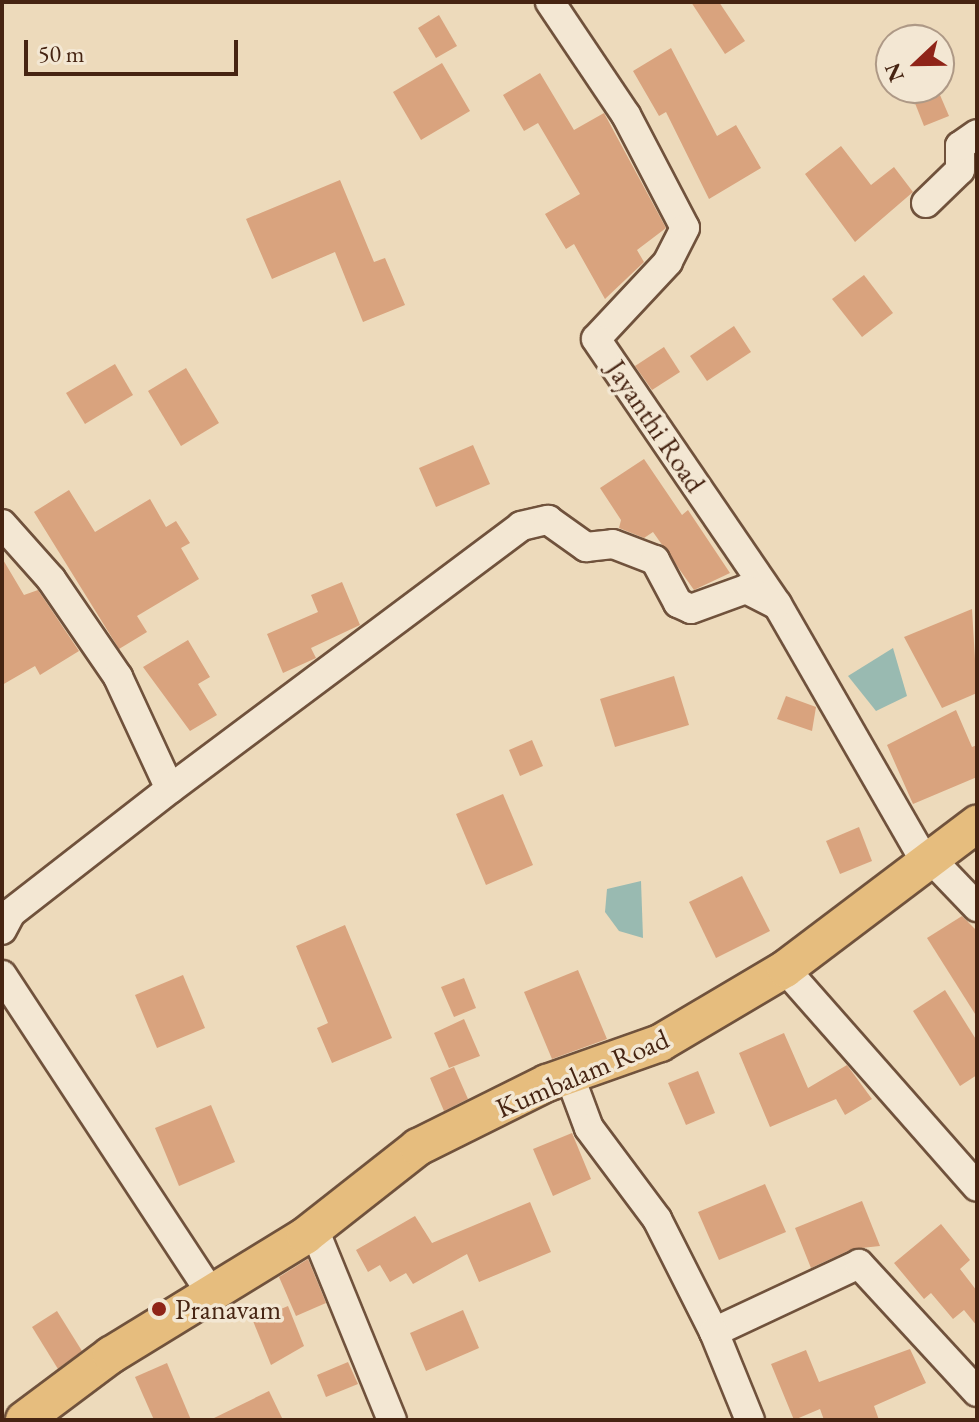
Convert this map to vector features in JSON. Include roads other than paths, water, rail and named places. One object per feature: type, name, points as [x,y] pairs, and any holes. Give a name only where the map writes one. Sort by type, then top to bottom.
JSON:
[{"type":"main road","name":"Kumbalam Road","points":[[24,1420],[210,1292],[314,1229],[418,1147],[570,1077],[660,1043],[785,969],[977,824]]},
{"type":"street","name":"Jayanthi Road","points":[[550,2],[626,115],[685,228],[668,262],[596,339],[777,604],[927,859],[977,907]]},
{"type":"street","points":[[926,203],[960,170],[960,146],[977,134]]},
{"type":"street","points":[[2,930],[11,913],[170,789],[521,526],[548,520],[586,547],[613,544],[655,560],[678,603],[691,609],[746,589],[777,604]]},
{"type":"street","points":[[2,524],[51,579],[118,677],[170,789]]},
{"type":"street","points":[[785,969],[977,1187]]},
{"type":"street","points":[[2,975],[210,1292]]},
{"type":"street","points":[[570,1077],[589,1128],[657,1219],[714,1332],[750,1420]]},
{"type":"street","points":[[314,1229],[392,1420]]},
{"type":"street","points":[[714,1332],[859,1264],[977,1392]]},
{"type":"water","points":[[893,648],[907,696],[876,711],[848,676]]},
{"type":"water","points":[[641,881],[643,938],[619,931],[605,912],[607,889]]},
{"type":"place","name":"Pranavam","points":[[159,1309]]}]
